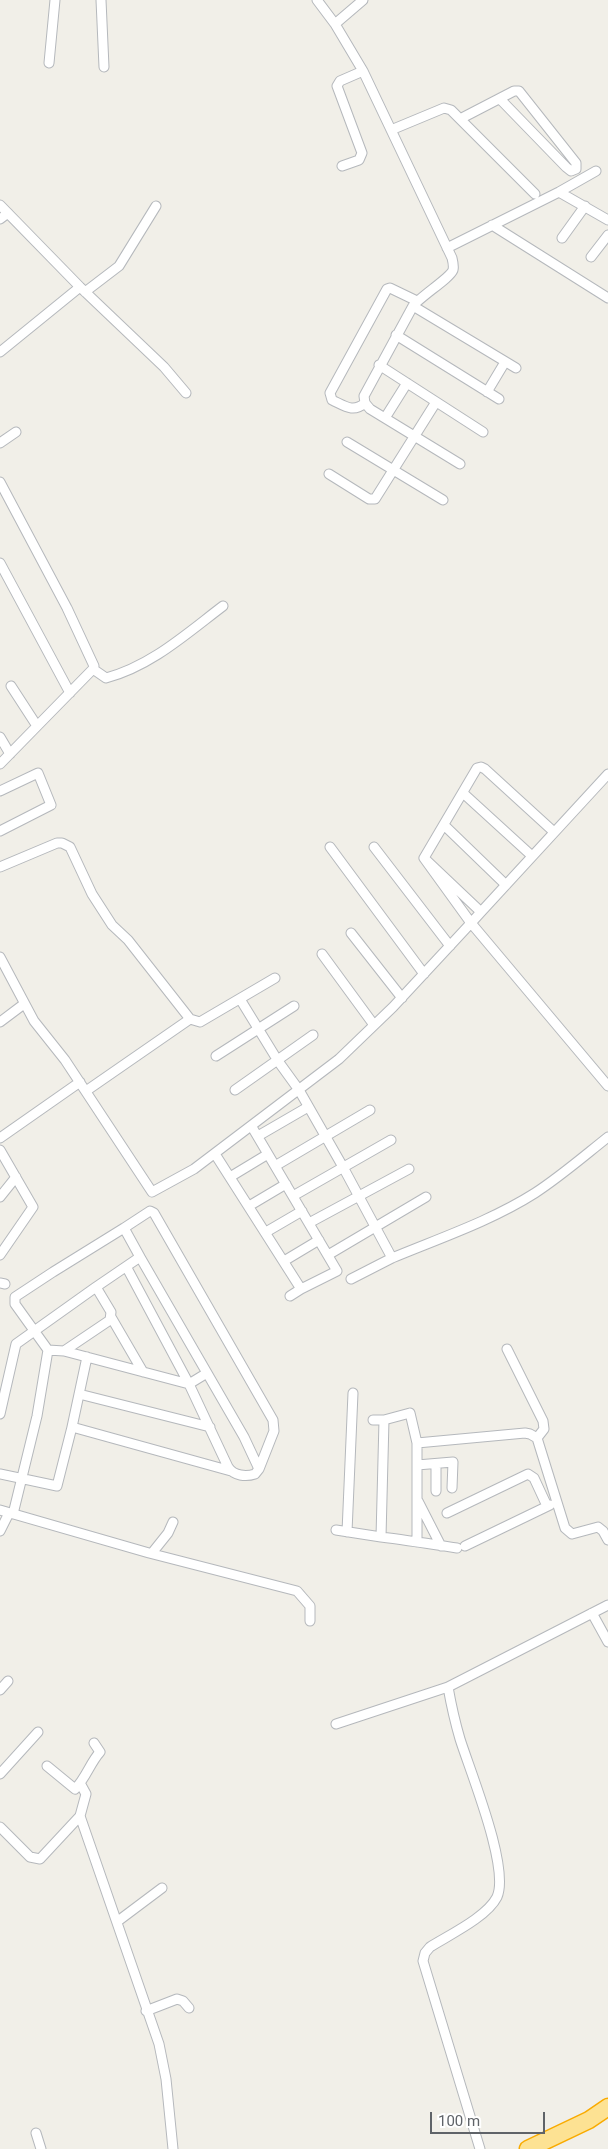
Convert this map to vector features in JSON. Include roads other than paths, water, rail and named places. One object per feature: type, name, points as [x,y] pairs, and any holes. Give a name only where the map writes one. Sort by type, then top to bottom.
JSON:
[{"type":"highway","points":[[528,2149],[606,2113]]},
{"type":"street","points":[[49,63],[55,0]]},
{"type":"street","points":[[101,0],[104,67]]},
{"type":"street","points":[[317,0],[335,24],[363,71],[447,248],[453,266],[450,274],[415,303],[379,365],[364,396],[365,404],[384,418],[460,464]]},
{"type":"street","points":[[335,24],[363,0]]},
{"type":"street","points":[[342,166],[358,160],[362,153],[337,86],[340,81],[363,71]]},
{"type":"street","points":[[460,119],[500,98],[514,91],[521,92],[576,163],[576,169],[571,171],[566,167],[500,98]]},
{"type":"street","points":[[391,130],[444,108],[451,110],[535,194]]},
{"type":"street","points":[[447,248],[596,172]]},
{"type":"street","points":[[559,192],[608,220]]},
{"type":"street","points":[[0,205],[83,290],[164,367],[186,393]]},
{"type":"street","points":[[0,352],[83,290],[119,266],[156,206]]},
{"type":"street","points":[[562,238],[585,206]]},
{"type":"street","points":[[0,219],[8,213]]},
{"type":"street","points":[[492,225],[608,298]]},
{"type":"street","points":[[592,257],[608,234]]},
{"type":"street","points":[[365,404],[352,410],[332,400],[330,393],[387,289],[390,288],[395,289],[516,368]]},
{"type":"street","points":[[396,335],[499,399]]},
{"type":"street","points":[[487,392],[505,362]]},
{"type":"street","points":[[379,365],[483,432]]},
{"type":"street","points":[[384,418],[407,383]]},
{"type":"street","points":[[329,474],[369,499],[375,499],[436,402]]},
{"type":"street","points":[[0,443],[16,432]]},
{"type":"street","points":[[347,442],[443,500]]},
{"type":"street","points":[[0,482],[94,662],[93,669],[0,764]]},
{"type":"street","points":[[0,563],[70,693]]},
{"type":"street","points":[[93,669],[106,678],[124,673],[161,654],[223,606]]},
{"type":"street","points":[[11,686],[37,726]]},
{"type":"street","points":[[0,738],[10,754]]},
{"type":"street","points":[[424,858],[445,826],[477,768],[485,769],[554,832]]},
{"type":"street","points":[[0,791],[38,773],[51,805],[0,832]]},
{"type":"street","points":[[0,956],[34,1021],[65,1060],[152,1192],[194,1169],[252,1127],[339,1059],[402,998],[608,774]]},
{"type":"street","points":[[463,794],[532,856]]},
{"type":"street","points":[[445,826],[506,885]]},
{"type":"street","points":[[0,867],[56,843],[62,842],[70,846],[92,894],[112,926],[128,940],[193,1022],[200,1022],[275,978]]},
{"type":"street","points":[[330,847],[424,974]]},
{"type":"street","points":[[374,847],[450,946]]},
{"type":"street","points":[[424,858],[481,912]]},
{"type":"street","points":[[424,858],[471,923],[608,1086]]},
{"type":"street","points":[[351,933],[402,998]]},
{"type":"street","points":[[322,954],[374,1025]]},
{"type":"street","points":[[240,999],[308,1107],[392,1258]]},
{"type":"street","points":[[0,1022],[24,1004]]},
{"type":"street","points":[[216,1056],[294,1006]]},
{"type":"street","points":[[86,1091],[190,1019]]},
{"type":"street","points":[[235,1090],[313,1036]]},
{"type":"street","points":[[0,1138],[80,1082]]},
{"type":"street","points":[[258,1136],[308,1107]]},
{"type":"street","points":[[275,1166],[370,1110]]},
{"type":"street","points":[[252,1127],[337,1271],[290,1296]]},
{"type":"street","points":[[351,1279],[392,1258],[473,1225],[515,1205],[551,1182],[608,1137]]},
{"type":"street","points":[[293,1196],[390,1140]]},
{"type":"street","points":[[0,1150],[33,1207],[0,1255]]},
{"type":"street","points":[[215,1154],[301,1289]]},
{"type":"street","points":[[230,1177],[268,1154]]},
{"type":"street","points":[[309,1224],[409,1169]]},
{"type":"street","points":[[0,1198],[16,1177]]},
{"type":"street","points":[[249,1206],[286,1184]]},
{"type":"street","points":[[328,1255],[426,1197]]},
{"type":"street","points":[[266,1232],[302,1211]]},
{"type":"street","points":[[0,1531],[22,1479],[48,1350],[15,1304],[15,1297],[146,1212],[153,1212],[274,1420],[274,1431],[259,1469],[255,1474],[247,1476],[72,1427]]},
{"type":"street","points":[[124,1228],[244,1437],[259,1469]]},
{"type":"street","points":[[284,1261],[319,1240]]},
{"type":"street","points":[[0,1414],[14,1346],[18,1340],[35,1331],[127,1268],[140,1257]]},
{"type":"street","points":[[127,1268],[189,1384],[231,1471]]},
{"type":"street","points":[[96,1288],[143,1372]]},
{"type":"street","points":[[64,1351],[108,1323],[112,1317]]},
{"type":"street","points":[[506,1349],[543,1422],[544,1429],[537,1438]]},
{"type":"street","points":[[48,1350],[64,1351],[189,1384],[207,1373]]},
{"type":"street","points":[[0,1474],[57,1486],[87,1357]]},
{"type":"street","points":[[348,1532],[353,1393]]},
{"type":"street","points":[[79,1394],[210,1428]]},
{"type":"street","points":[[373,1420],[384,1420],[410,1413],[417,1443],[417,1542]]},
{"type":"street","points":[[381,1537],[384,1420]]},
{"type":"street","points":[[417,1443],[530,1434],[537,1438],[565,1528],[568,1532],[576,1534],[598,1527],[604,1531],[608,1540]]},
{"type":"street","points":[[417,1465],[453,1462],[452,1488]]},
{"type":"street","points":[[436,1464],[436,1491]]},
{"type":"street","points":[[447,1513],[525,1474],[531,1475],[534,1478],[546,1506]]},
{"type":"street","points":[[417,1499],[441,1546]]},
{"type":"street","points":[[336,1530],[441,1546],[461,1547],[557,1502]]},
{"type":"street","points":[[7,1512],[297,1591],[310,1606],[310,1621]]},
{"type":"street","points":[[152,1553],[168,1533],[173,1522]]},
{"type":"street","points":[[336,1724],[448,1687],[471,1677],[608,1605]]},
{"type":"street","points":[[592,1613],[608,1642]]},
{"type":"street","points":[[0,1690],[8,1681]]},
{"type":"street","points":[[448,1687],[460,1738],[492,1840],[499,1875],[499,1889],[496,1897],[487,1909],[430,1947],[425,1953],[423,1961],[480,2149]]},
{"type":"street","points":[[0,1774],[38,1732]]},
{"type":"street","points":[[47,1766],[74,1788],[80,1783],[92,1761],[100,1752],[94,1744]]},
{"type":"street","points":[[0,1827],[30,1857],[40,1860],[80,1816],[86,1794],[80,1783]]},
{"type":"street","points":[[80,1816],[118,1921],[146,2011],[159,2044],[173,2149]]},
{"type":"street","points":[[118,1921],[162,1888]]},
{"type":"street","points":[[146,2011],[177,1998],[183,2001],[189,2008]]},
{"type":"street","points":[[36,2133],[40,2149]]}]
